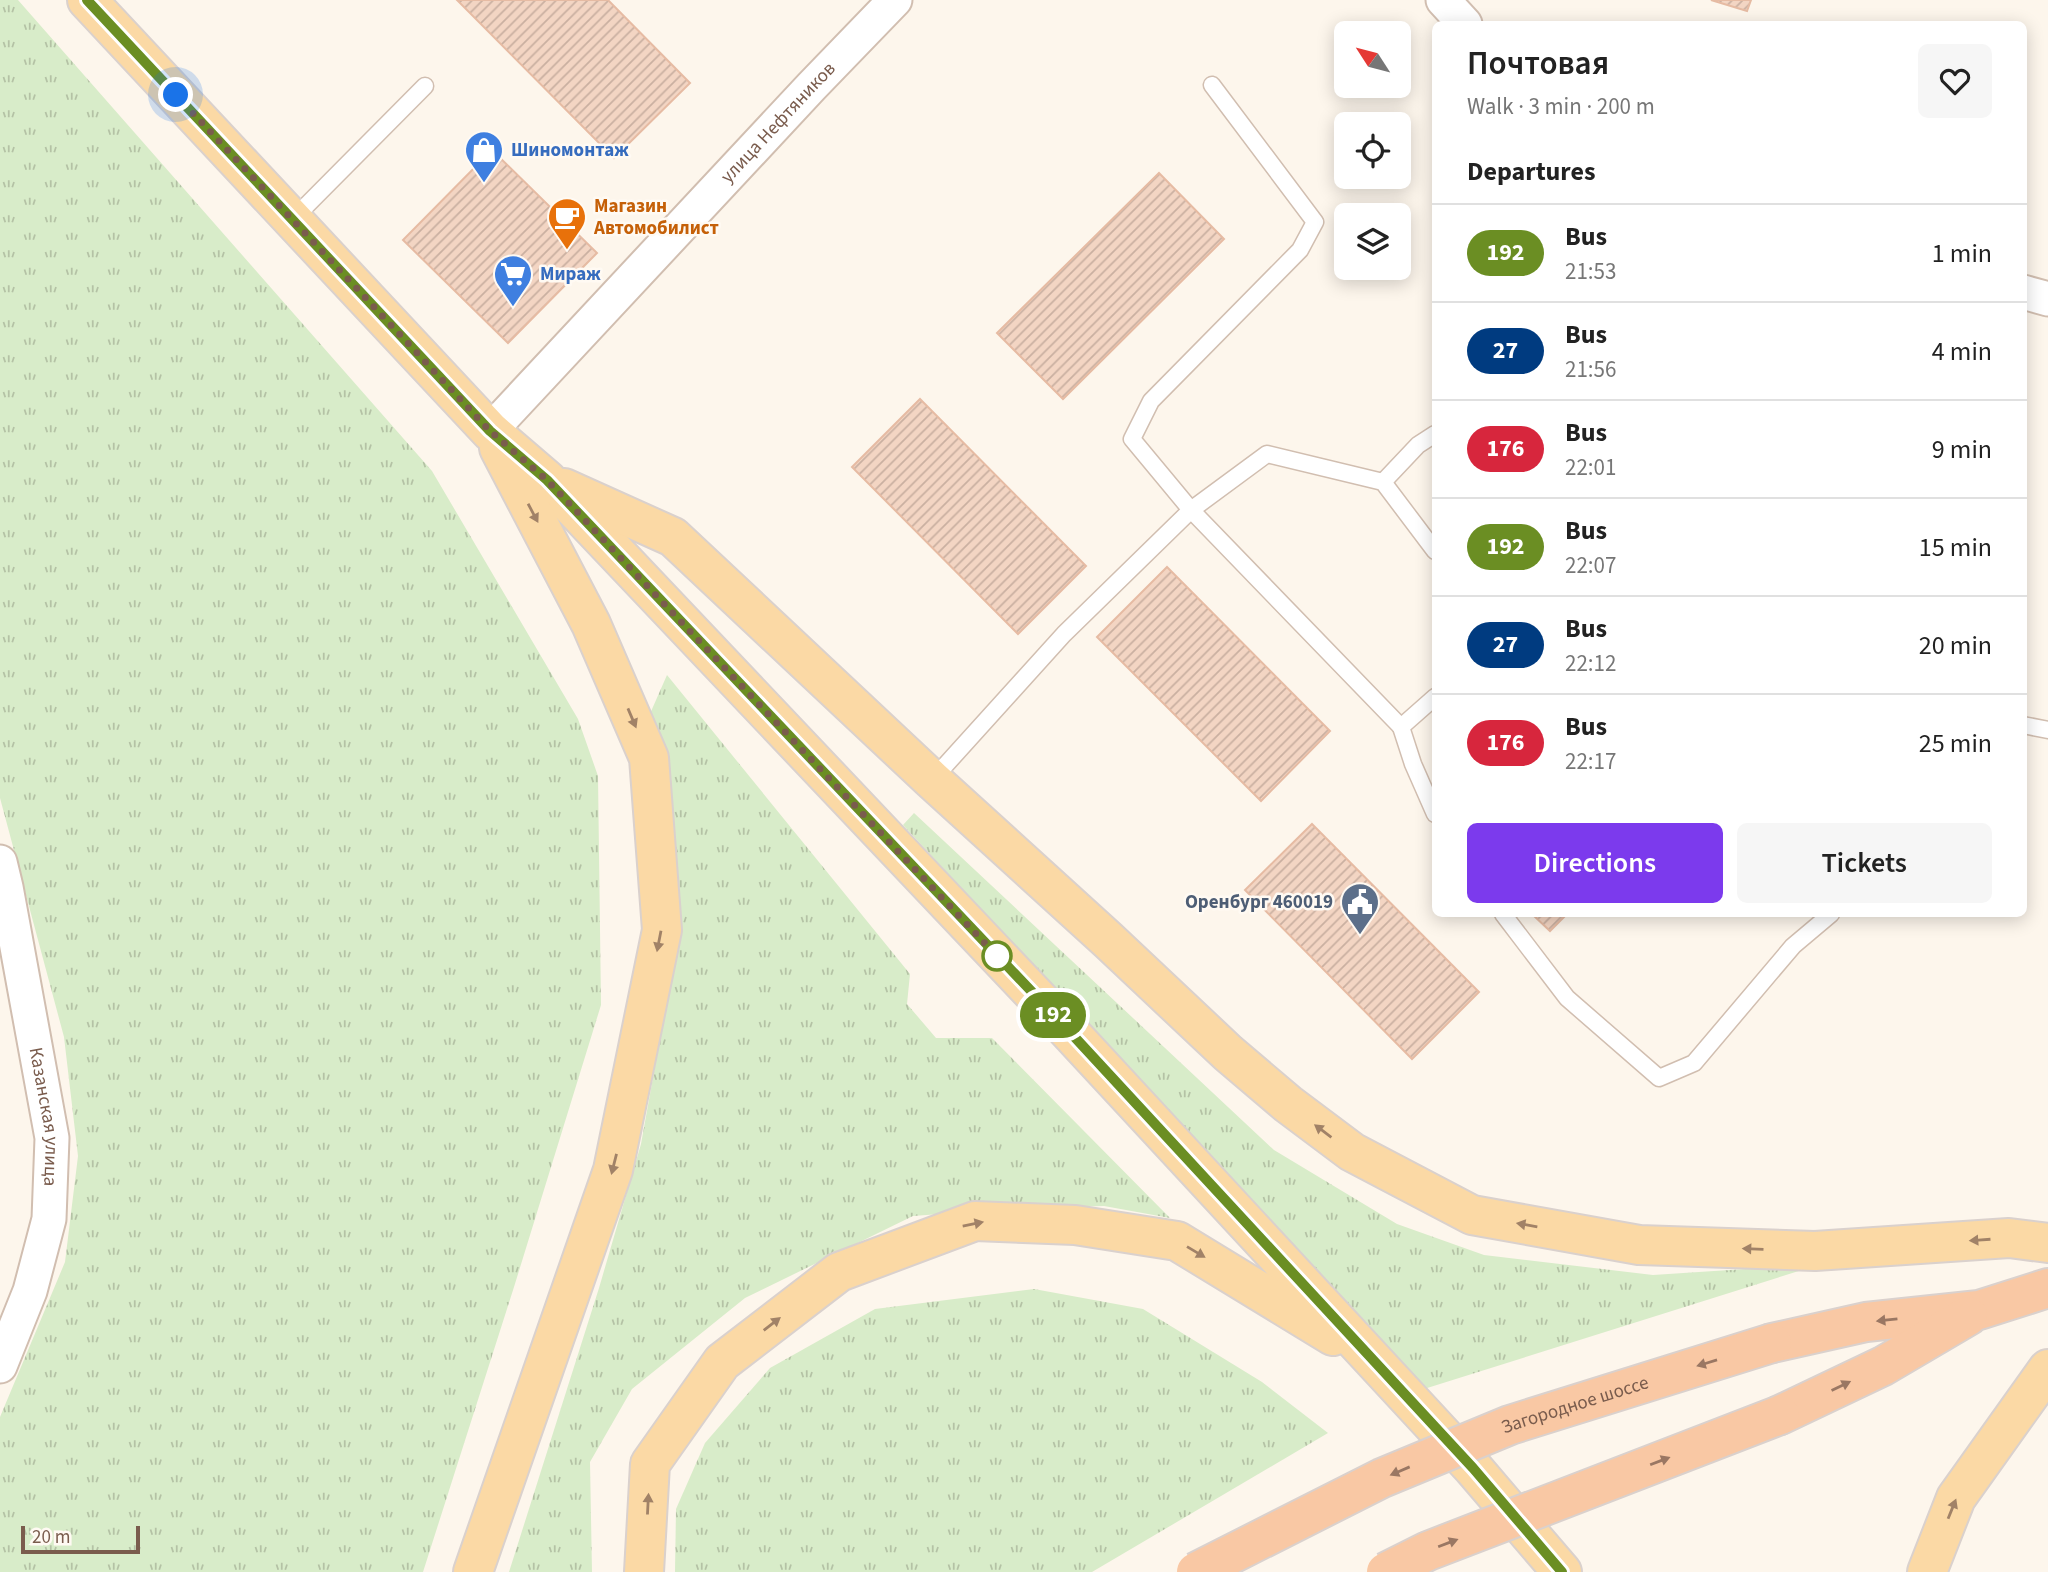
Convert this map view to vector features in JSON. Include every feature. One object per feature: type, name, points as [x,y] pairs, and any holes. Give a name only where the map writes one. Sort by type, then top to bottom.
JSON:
[{"type":"highway","name":"Загородное шоссе","points":[[1196,1572],[1382,1478],[1510,1425],[1772,1343],[1866,1322],[1979,1310],[2048,1288]]},
{"type":"highway","name":"Загородное шоссе","points":[[1386,1572],[1428,1551],[1780,1415],[1883,1366],[1979,1310]]},
{"type":"main road","points":[[87,0],[490,431],[547,480],[1041,1002],[1473,1468],[1562,1572]]},
{"type":"main road","points":[[473,1572],[613,1170],[662,930],[649,758],[591,624],[490,431]]},
{"type":"main road","points":[[547,480],[673,537],[1228,1053],[1288,1104],[1352,1153],[1472,1215],[1639,1245],[1815,1251],[2009,1238],[2048,1243]]},
{"type":"main road","points":[[644,1572],[650,1464],[722,1362],[839,1272],[975,1221],[1075,1225],[1177,1241],[1379,1366]]},
{"type":"main road","points":[[1927,1572],[1956,1498],[2048,1369]]},
{"type":"street","name":"улица Нефтяников","points":[[490,431],[811,86],[895,0]]},
{"type":"street","points":[[1443,0],[1462,21]]},
{"type":"street","points":[[2027,293],[2048,299]]},
{"type":"street","name":"Казанская улица","points":[[0,862],[52,1138],[49,1219],[30,1291],[0,1366]]},
{"type":"lane","points":[[1212,85],[1315,222],[1300,250],[1151,401],[1132,439],[1191,510],[1401,727],[1413,764],[1432,807]]},
{"type":"lane","points":[[292,220],[425,86]]},
{"type":"lane","points":[[1383,482],[1418,445],[1432,436]]},
{"type":"lane","points":[[932,780],[1064,634],[1191,510],[1267,454],[1383,482],[1432,547]]},
{"type":"lane","points":[[1401,727],[1432,700]]},
{"type":"lane","points":[[2027,725],[2048,730]]},
{"type":"lane","points":[[1505,917],[1567,998],[1659,1078],[1694,1063],[1793,946],[1827,917]]},
{"type":"green space","points":[[0,0],[18,0],[432,471],[578,719],[598,776],[601,1005],[423,1572],[0,1572],[0,1417],[65,1262],[78,1156],[64,1037],[0,798]]},
{"type":"green space","points":[[667,675],[910,974],[907,1004],[936,1038],[992,1038],[1170,1218],[1104,1206],[1022,1208],[913,1216],[745,1298],[632,1389],[590,1462],[592,1572],[509,1572],[599,1288],[641,1144],[676,950],[649,716]]},
{"type":"green space","points":[[914,813],[1274,1150],[1397,1224],[1484,1255],[1653,1275],[1821,1264],[1424,1389],[903,825]]},
{"type":"green space","points":[[1034,1289],[1143,1309],[1262,1382],[1328,1433],[1092,1572],[675,1572],[676,1509],[705,1443],[770,1368],[875,1309]]},
{"type":"building","points":[[457,0],[608,0],[690,83],[614,158]]},
{"type":"building","points":[[1711,0],[1751,0],[1747,11]]},
{"type":"building","points":[[492,150],[597,253],[508,343],[403,240]]},
{"type":"building","points":[[1159,173],[1224,239],[1063,399],[997,333]]},
{"type":"building","points":[[920,399],[1086,566],[1018,634],[852,467]]},
{"type":"building","points":[[1167,567],[1330,731],[1261,801],[1097,637]]},
{"type":"building","points":[[1312,824],[1479,992],[1412,1059],[1245,890]]},
{"type":"building","points":[[1535,917],[1564,917],[1550,931]]},
{"type":"bus line","name":"192","points":[[87,0],[490,431],[547,480],[1032,992],[1473,1468],[1562,1572]]},
{"type":"place","name":"Шиномонтаж","points":[[484,184]]},
{"type":"place","name":"Магазин Автомобилист","points":[[567,251]]},
{"type":"place","name":"Мираж","points":[[513,308]]},
{"type":"place","name":"Оренбург 460019","points":[[1360,936]]},
{"type":"route","points":[[176,95],[490,431],[547,480],[997,956]]}]
